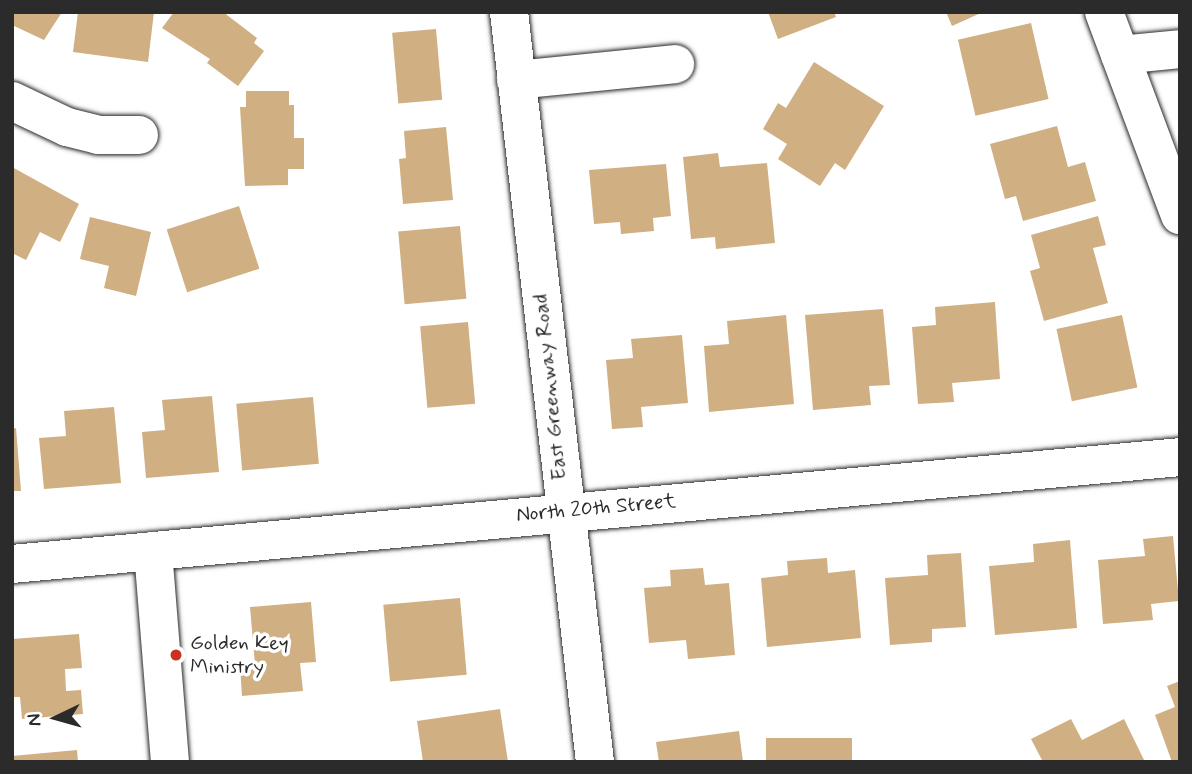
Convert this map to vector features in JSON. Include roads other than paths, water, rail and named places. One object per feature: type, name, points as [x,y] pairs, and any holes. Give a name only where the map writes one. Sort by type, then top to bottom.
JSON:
[{"type":"street","name":"East Greenway Road","points":[[509,12],[563,511],[594,762]]},
{"type":"street","points":[[1104,12],[1180,215]]},
{"type":"street","points":[[1120,55],[1180,49]]},
{"type":"street","points":[[516,80],[675,64]]},
{"type":"street","points":[[12,101],[77,130],[98,135],[139,135]]},
{"type":"street","name":"North 20th Street","points":[[12,564],[563,511],[1180,457]]},
{"type":"street","points":[[153,551],[170,762]]},
{"type":"place","name":"Golden Key Ministry","points":[[176,655]]}]
